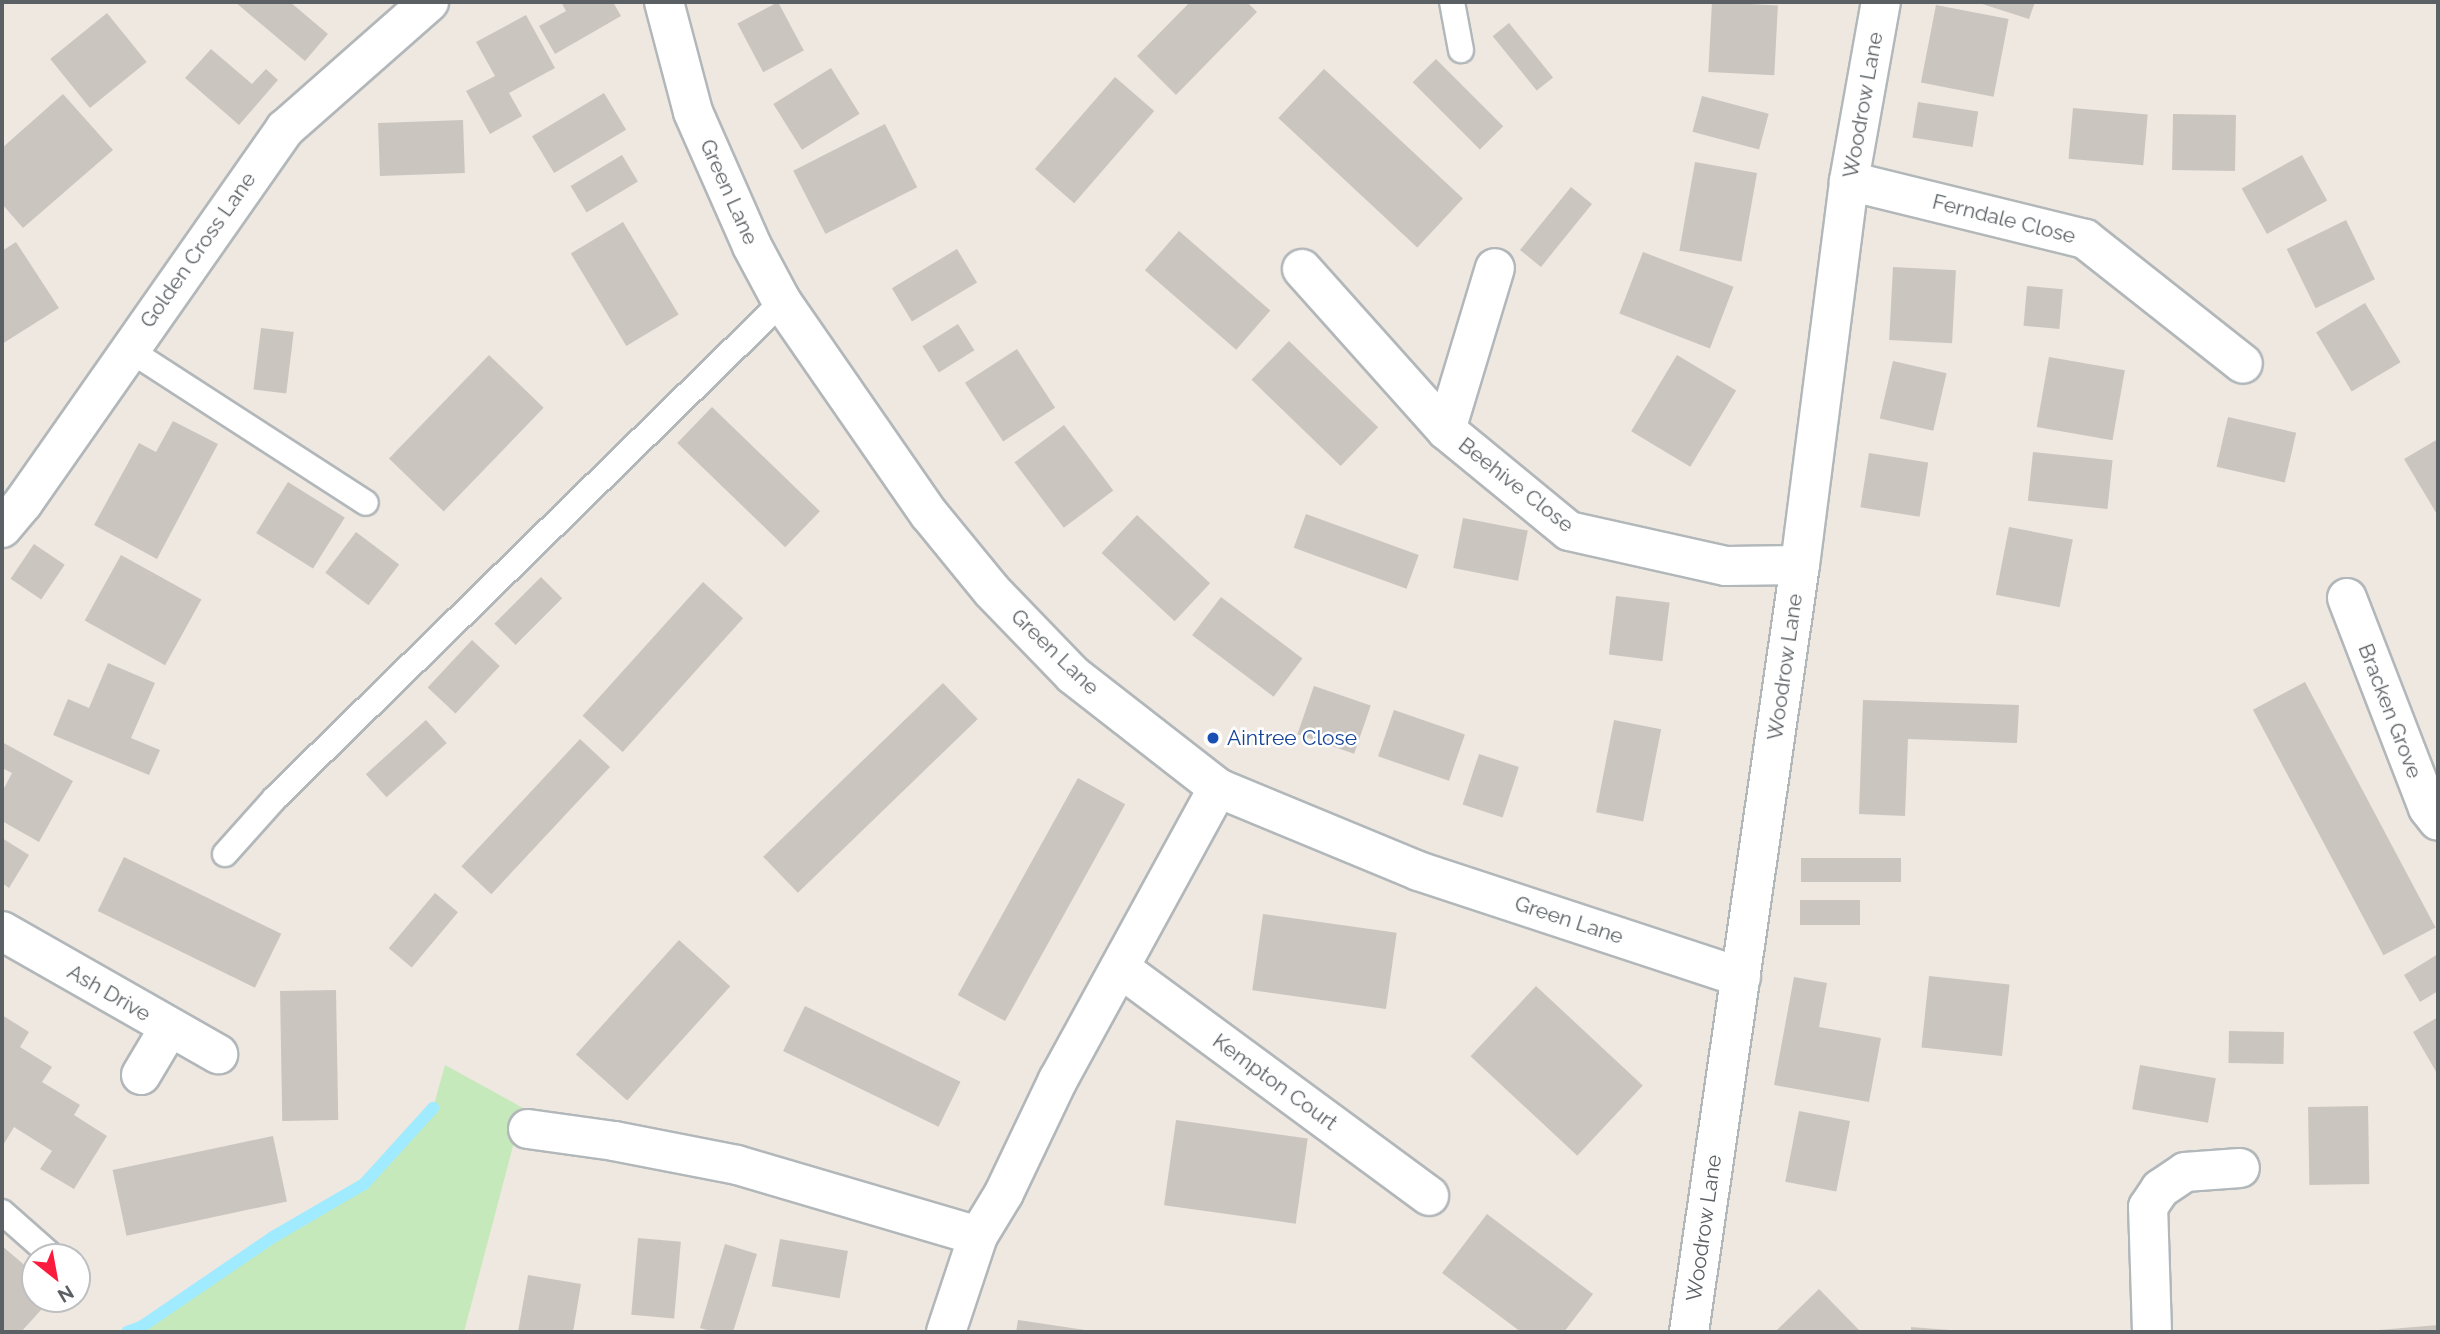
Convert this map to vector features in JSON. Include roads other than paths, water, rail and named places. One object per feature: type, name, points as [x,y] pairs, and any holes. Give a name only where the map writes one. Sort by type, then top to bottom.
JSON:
[{"type":"street","name":"Golden Cross Lane","points":[[2,528],[23,503],[128,349],[285,129],[429,2]]},
{"type":"street","name":"Green Lane","points":[[664,2],[693,112],[752,246],[782,302],[929,514],[992,591],[1073,675],[1218,788],[1418,871],[1741,977]]},
{"type":"street","name":"Woodrow Lane","points":[[1689,1332],[1800,565],[1849,181],[1881,2]]},
{"type":"street","name":"Ferndale Close","points":[[1849,181],[2085,239],[2243,364]]},
{"type":"street","points":[[1446,430],[1495,268]]},
{"type":"street","name":"Beehive Close","points":[[1302,269],[1446,430],[1569,531],[1726,566],[1800,565]]},
{"type":"street","name":"Bracken Grove","points":[[2347,598],[2428,808],[2438,821]]},
{"type":"street","points":[[946,1332],[978,1236],[1004,1194],[1058,1080],[1218,788]]},
{"type":"street","name":"Ash Drive","points":[[2,931],[218,1054]]},
{"type":"street","name":"Kempton Court","points":[[1120,968],[1429,1196]]},
{"type":"street","points":[[141,1075],[169,1028]]},
{"type":"street","points":[[528,1129],[614,1141],[737,1165],[978,1236]]},
{"type":"street","points":[[2152,1332],[2148,1207],[2160,1189],[2185,1172],[2240,1168]]},
{"type":"lane","points":[[1452,2],[1461,50]]},
{"type":"lane","points":[[225,855],[285,788],[782,302]]},
{"type":"lane","points":[[128,349],[366,503]]},
{"type":"lane","points":[[2,1212],[37,1243]]},
{"type":"waterway","points":[[127,1332],[141,1327],[273,1237],[364,1184],[433,1108]]},
{"type":"place","name":"Aintree Close","points":[[1213,738]]}]
